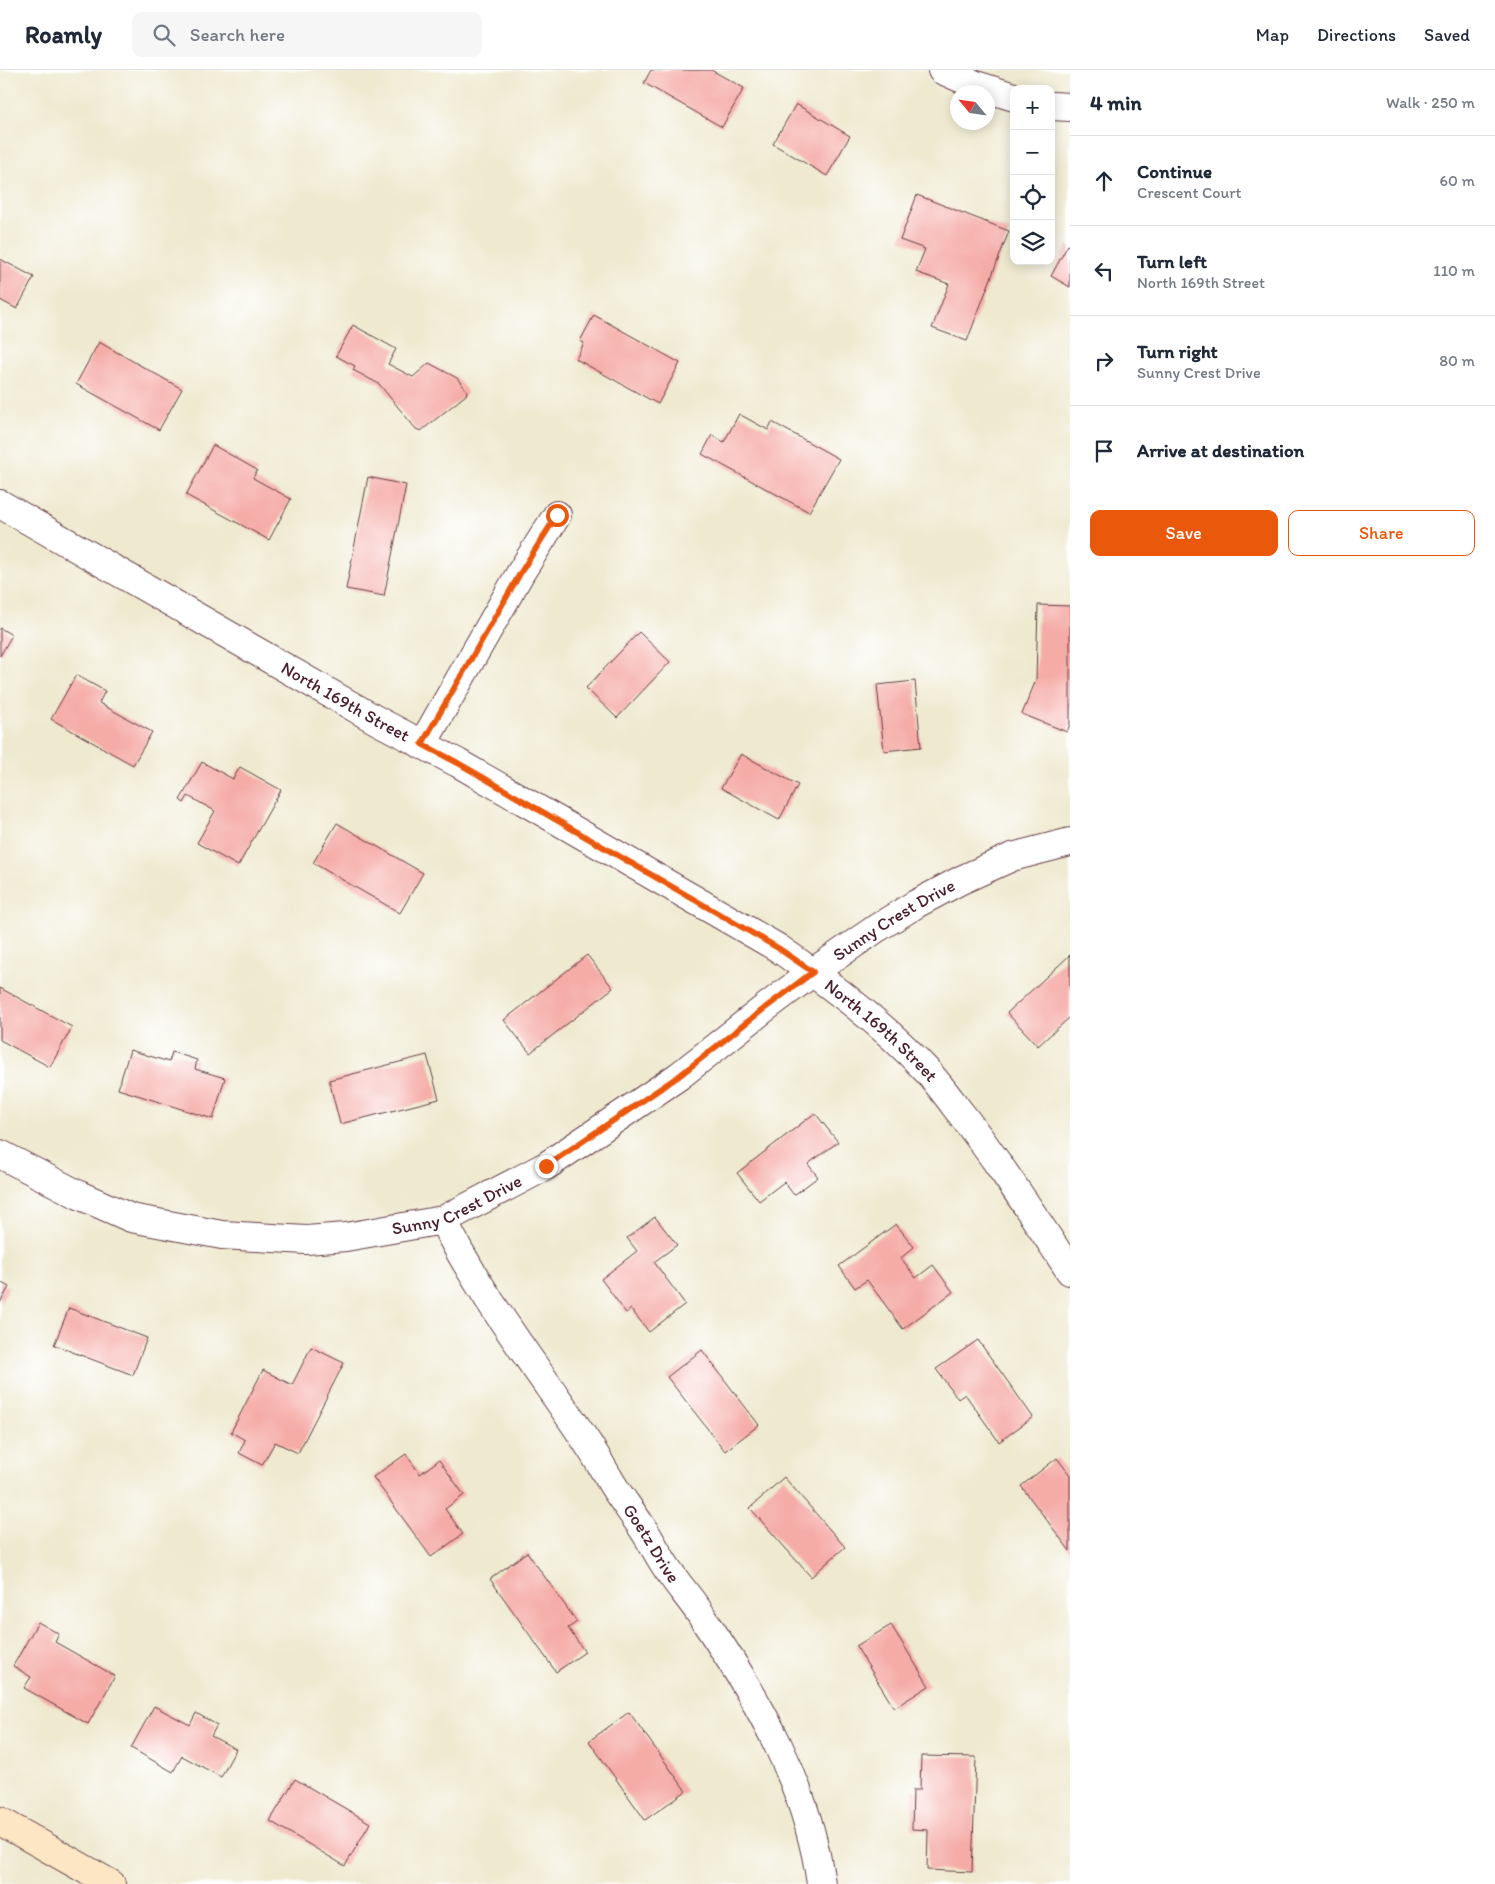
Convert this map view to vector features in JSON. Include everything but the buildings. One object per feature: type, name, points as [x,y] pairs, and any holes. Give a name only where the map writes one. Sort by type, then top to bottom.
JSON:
[{"type":"main road","points":[[0,1821],[111,1884]]},
{"type":"street","points":[[942,70],[976,85],[1010,96]]},
{"type":"street","points":[[1055,106],[1070,107]]},
{"type":"street","name":"North 169th Street","points":[[0,504],[378,721],[458,763],[778,948],[813,972],[866,1012],[928,1072],[973,1128],[1070,1271]]},
{"type":"street","points":[[422,744],[521,572],[557,515]]},
{"type":"street","name":"Sunny Crest Drive","points":[[0,1154],[79,1195],[131,1218],[222,1235],[306,1240],[346,1237],[443,1220],[554,1161],[679,1076],[813,972],[916,904],[961,880],[1012,858],[1070,842]]},
{"type":"street","name":"Goetz Drive","points":[[443,1220],[460,1253],[560,1405],[590,1447],[670,1573],[702,1616],[754,1697],[785,1760],[804,1810],[816,1852],[821,1884]]},
{"type":"route","points":[[546,1166],[679,1076],[813,972],[778,948],[422,744],[521,572],[557,515]]}]
